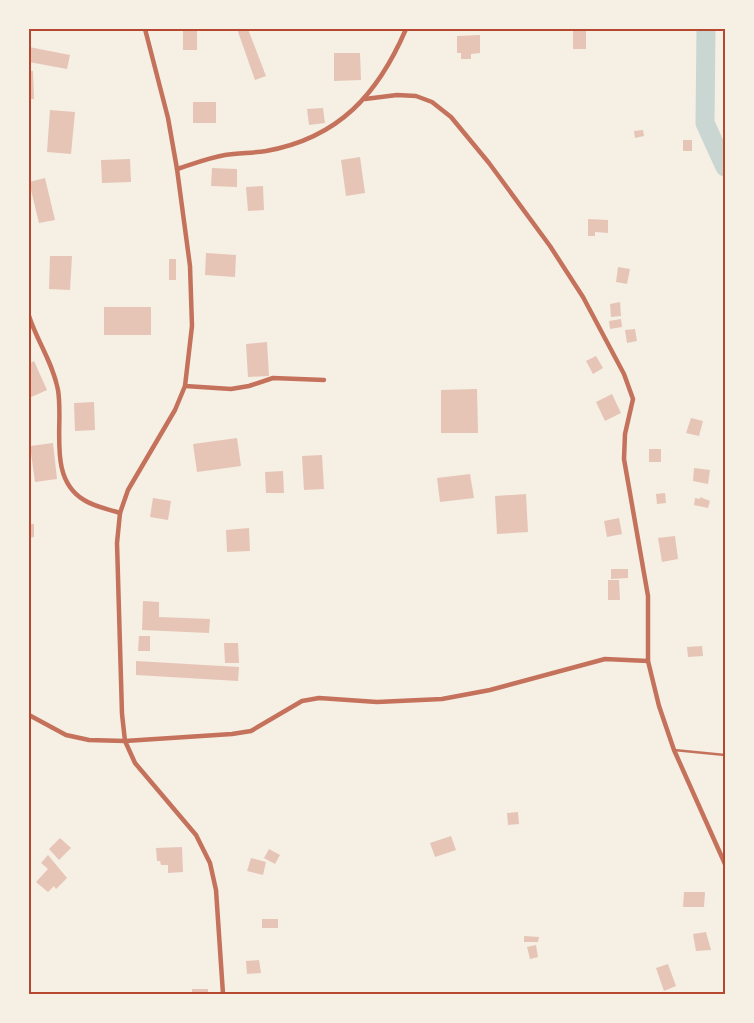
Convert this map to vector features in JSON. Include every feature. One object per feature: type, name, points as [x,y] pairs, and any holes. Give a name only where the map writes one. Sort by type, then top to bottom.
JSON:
[{"type":"street","points":[[145,29],[168,118],[177,169],[190,266],[192,326],[185,386],[175,410],[128,490],[120,513],[117,561],[122,714],[125,741],[129,752],[141,772],[196,835],[210,863],[216,890],[224,994]]},
{"type":"street","points":[[177,169],[224,156],[266,151],[295,144],[336,125],[365,99],[398,47],[406,29]]},
{"type":"street","points":[[365,99],[396,95],[416,96],[432,102],[451,117],[489,163],[550,246],[583,297],[613,352],[633,399],[625,434],[624,459],[648,596],[648,661],[674,750],[694,790],[725,864]]},
{"type":"street","points":[[29,316],[55,376],[58,392],[60,460],[66,480],[82,499],[120,513]]},
{"type":"street","points":[[185,386],[231,389],[249,386],[273,378],[324,380]]},
{"type":"street","points":[[29,715],[66,735],[89,740],[125,741],[232,734],[251,731],[294,705],[319,698],[377,702],[442,699],[490,690],[605,659],[648,661]]},
{"type":"lane","points":[[674,750],[725,755]]},
{"type":"building","points":[[183,29],[197,29],[197,50],[183,50]]},
{"type":"building","points":[[237,29],[248,29],[266,76],[255,80]]},
{"type":"building","points":[[573,29],[586,29],[586,49],[573,49]]},
{"type":"building","points":[[480,35],[480,53],[471,54],[471,59],[461,59],[461,53],[457,53],[457,36]]},
{"type":"building","points":[[29,47],[70,55],[67,69],[29,62]]},
{"type":"building","points":[[334,53],[360,53],[361,80],[334,81]]},
{"type":"building","points":[[29,71],[33,71],[34,99],[29,99]]},
{"type":"building","points":[[193,102],[216,102],[216,123],[193,123]]},
{"type":"building","points":[[323,108],[325,123],[309,125],[307,109]]},
{"type":"building","points":[[50,110],[75,112],[71,154],[47,152]]},
{"type":"building","points":[[643,130],[644,136],[635,138],[634,131]]},
{"type":"building","points":[[683,140],[692,140],[692,151],[683,151]]},
{"type":"building","points":[[360,157],[365,193],[346,196],[341,160]]},
{"type":"building","points":[[130,159],[131,182],[102,183],[101,160]]},
{"type":"building","points":[[212,168],[237,169],[237,187],[211,186]]},
{"type":"building","points":[[45,178],[55,220],[39,223],[29,182]]},
{"type":"building","points":[[263,186],[264,210],[248,211],[246,187]]},
{"type":"building","points":[[588,219],[608,220],[608,233],[595,232],[595,236],[588,236]]},
{"type":"building","points":[[206,253],[236,255],[235,277],[205,275]]},
{"type":"building","points":[[50,256],[72,256],[70,290],[49,289]]},
{"type":"building","points":[[169,259],[176,259],[176,280],[169,280]]},
{"type":"building","points":[[618,267],[630,269],[627,284],[616,282]]},
{"type":"building","points":[[620,302],[621,316],[611,317],[610,304]]},
{"type":"building","points":[[104,307],[151,307],[151,335],[104,335]]},
{"type":"building","points":[[621,319],[622,327],[610,329],[609,321]]},
{"type":"building","points":[[635,329],[637,341],[627,343],[625,330]]},
{"type":"building","points":[[267,342],[269,376],[248,377],[246,344]]},
{"type":"building","points":[[596,356],[603,368],[593,374],[586,361]]},
{"type":"building","points":[[34,361],[47,390],[29,398],[29,364]]},
{"type":"building","points":[[477,389],[478,433],[441,433],[441,390]]},
{"type":"building","points":[[612,394],[621,413],[605,421],[596,402]]},
{"type":"building","points":[[94,402],[95,430],[75,431],[74,403]]},
{"type":"building","points":[[691,418],[703,421],[699,436],[686,433]]},
{"type":"building","points":[[237,438],[241,466],[197,472],[193,444]]},
{"type":"building","points":[[53,443],[57,479],[35,482],[30,446]]},
{"type":"building","points":[[649,449],[661,449],[661,462],[649,462]]},
{"type":"building","points":[[322,455],[324,489],[304,490],[302,456]]},
{"type":"building","points":[[694,468],[710,470],[708,484],[693,481]]},
{"type":"building","points":[[283,471],[284,493],[266,493],[265,472]]},
{"type":"building","points":[[470,474],[474,498],[440,502],[437,478]]},
{"type":"building","points":[[665,493],[666,503],[657,504],[656,494]]},
{"type":"building","points":[[526,494],[528,532],[497,534],[495,496]]},
{"type":"building","points":[[700,497],[710,501],[708,508],[694,505],[695,498],[700,499]]},
{"type":"building","points":[[153,498],[171,501],[168,520],[150,517]]},
{"type":"building","points":[[619,518],[622,534],[607,537],[604,521]]},
{"type":"building","points":[[29,524],[34,524],[34,537],[29,538]]},
{"type":"building","points":[[249,528],[250,551],[227,552],[226,530]]},
{"type":"building","points":[[675,536],[678,559],[662,562],[658,538]]},
{"type":"building","points":[[611,569],[628,569],[628,578],[611,579]]},
{"type":"building","points":[[608,580],[619,580],[620,600],[608,600]]},
{"type":"building","points":[[143,601],[159,602],[159,617],[210,619],[209,633],[142,630]]},
{"type":"building","points":[[139,636],[150,636],[150,651],[138,651]]},
{"type":"building","points":[[224,643],[238,643],[239,663],[225,663]]},
{"type":"building","points":[[702,646],[703,656],[688,657],[687,647]]},
{"type":"building","points":[[136,661],[239,667],[238,681],[136,675]]},
{"type":"building","points":[[518,812],[519,824],[508,825],[507,813]]},
{"type":"building","points":[[451,836],[456,850],[435,857],[430,843]]},
{"type":"building","points":[[60,838],[71,848],[59,860],[49,849]]},
{"type":"building","points":[[182,847],[183,872],[168,873],[168,865],[161,865],[160,861],[157,861],[156,848]]},
{"type":"building","points":[[269,849],[280,855],[275,864],[264,858]]},
{"type":"building","points":[[48,855],[67,878],[56,889],[54,886],[48,892],[36,882],[48,869],[41,863]]},
{"type":"building","points":[[251,858],[266,862],[263,875],[247,871]]},
{"type":"building","points":[[684,892],[705,892],[704,907],[683,907]]},
{"type":"building","points":[[262,919],[278,919],[278,928],[262,928]]},
{"type":"building","points":[[706,932],[711,950],[696,951],[693,934]]},
{"type":"building","points":[[524,936],[539,937],[538,942],[524,942]]},
{"type":"building","points":[[536,945],[538,957],[530,959],[527,947]]},
{"type":"building","points":[[259,960],[261,973],[247,974],[246,961]]},
{"type":"building","points":[[668,964],[676,986],[664,991],[656,968]]},
{"type":"building","points":[[192,989],[208,989],[208,994],[192,994]]},
{"type":"waterway","points":[[706,29],[705,123],[725,167]]}]
